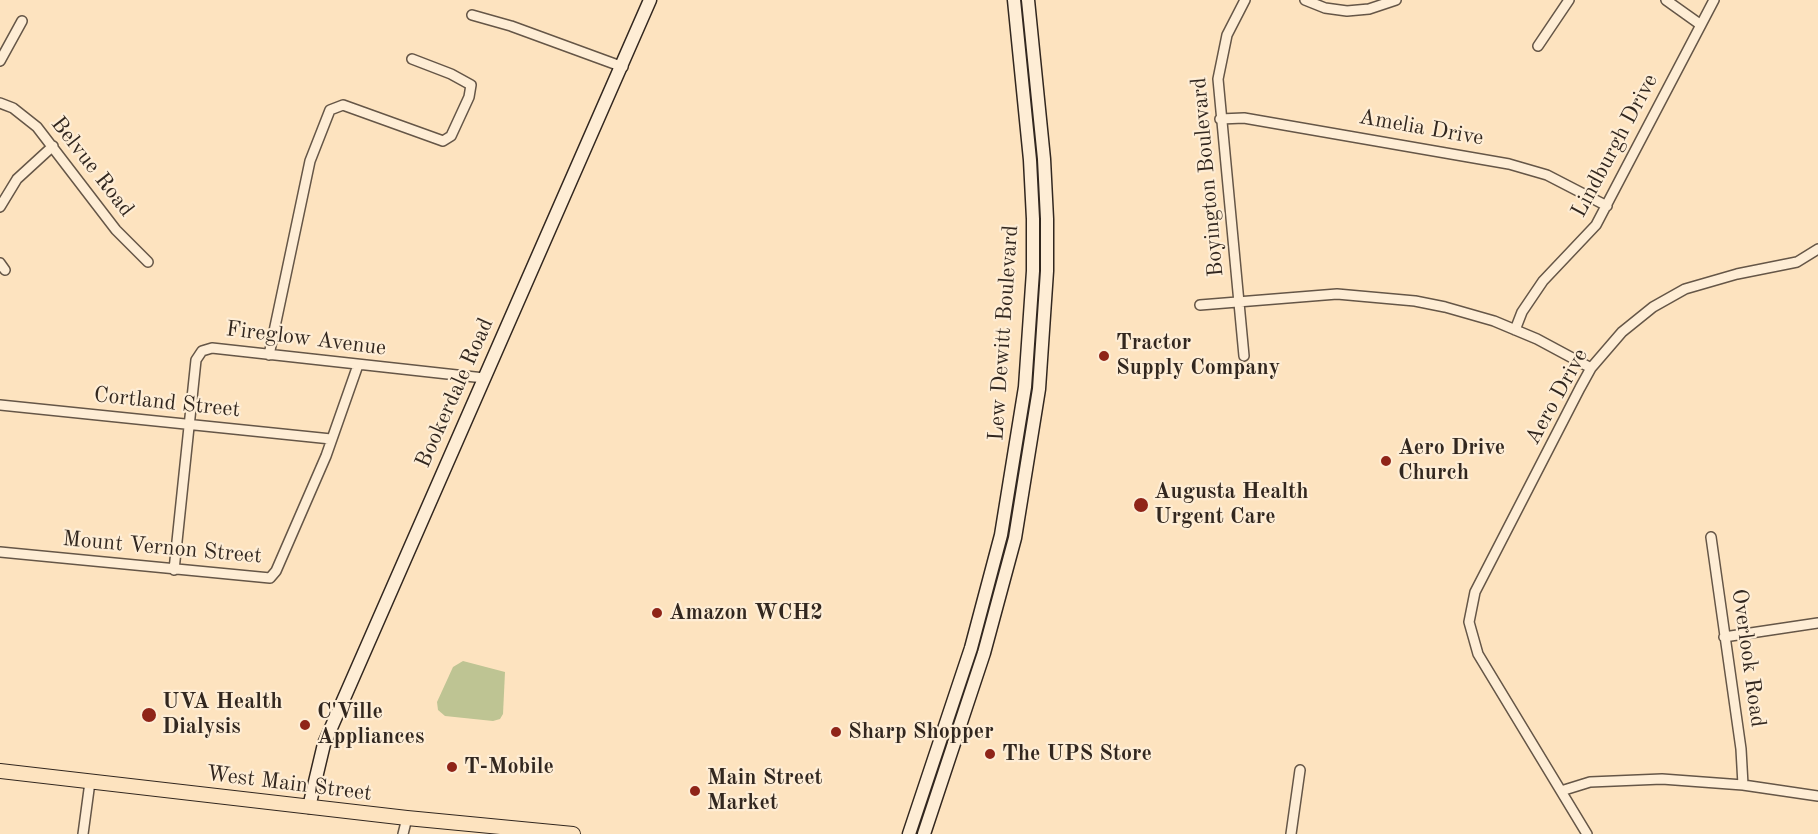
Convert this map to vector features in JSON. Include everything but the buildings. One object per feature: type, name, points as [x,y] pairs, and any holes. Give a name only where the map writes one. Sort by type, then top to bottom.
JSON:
[{"type":"main road","name":"Bookerdale Road","points":[[309,807],[321,752],[623,67],[650,0]]},
{"type":"main road","name":"Lew Dewitt Boulevard","points":[[909,834],[971,648],[1001,535],[1017,450],[1025,387],[1033,271],[1030,160],[1014,0]]},
{"type":"main road","name":"Lew Dewitt Boulevard","points":[[924,834],[984,653],[1015,538],[1031,452],[1039,389],[1047,271],[1044,159],[1028,0]]},
{"type":"main road","name":"West Main Street","points":[[0,771],[407,818],[573,834]]},
{"type":"street","name":"Boyington Boulevard","points":[[1244,356],[1220,118],[1219,66],[1227,35],[1245,0]]},
{"type":"street","points":[[1305,0],[1325,8],[1347,11],[1369,9],[1396,0]]},
{"type":"street","points":[[1538,46],[1569,0]]},
{"type":"street","points":[[1666,0],[1701,25]]},
{"type":"street","name":"Lindburgh Drive","points":[[1515,330],[1531,297],[1552,271],[1587,238],[1607,206],[1714,0]]},
{"type":"street","points":[[472,15],[511,26],[623,67]]},
{"type":"street","points":[[0,60],[22,21]]},
{"type":"street","points":[[269,356],[310,161],[330,110],[343,105],[443,141],[451,136],[471,85],[451,74],[412,59]]},
{"type":"street","name":"Belvue Road","points":[[0,103],[13,108],[38,127],[116,230],[148,262]]},
{"type":"street","name":"Amelia Drive","points":[[1220,118],[1244,118],[1509,164],[1547,175],[1607,206]]},
{"type":"street","points":[[0,207],[17,179],[53,146]]},
{"type":"street","points":[[1030,160],[1044,159]]},
{"type":"street","name":"Aero Drive","points":[[1587,834],[1478,654],[1470,633],[1469,615],[1477,588],[1592,368],[1622,332],[1670,296],[1711,280],[1797,262],[1818,249]]},
{"type":"street","points":[[1200,305],[1299,296],[1365,295],[1445,307],[1515,330],[1592,368]]},
{"type":"street","name":"Fireglow Avenue","points":[[174,570],[196,360],[202,351],[212,348],[484,378]]},
{"type":"street","name":"Mount Vernon Street","points":[[0,552],[265,580],[273,575],[331,439],[358,365]]},
{"type":"street","name":"Cortland Street","points":[[0,405],[331,439]]},
{"type":"street","name":"Overlook Road","points":[[1711,537],[1741,749],[1743,785]]},
{"type":"street","points":[[1724,637],[1818,623]]},
{"type":"street","points":[[1291,834],[1300,770]]},
{"type":"street","points":[[1561,790],[1602,781],[1662,779],[1743,785],[1818,796]]},
{"type":"street","points":[[83,834],[90,782]]},
{"type":"street","points":[[403,834],[407,818]]},
{"type":"green space","points":[[463,661],[505,672],[503,714],[500,719],[493,721],[445,716],[438,710],[437,702],[453,667]]},
{"type":"place","name":"Tractor Supply Company","points":[[1104,356]]},
{"type":"place","name":"Aero Drive Church","points":[[1386,461]]},
{"type":"place","name":"Augusta Health Urgent Care","points":[[1141,505]]},
{"type":"place","name":"Amazon WCH2","points":[[657,613]]},
{"type":"place","name":"UVA Health Dialysis","points":[[149,715]]},
{"type":"place","name":"C'Ville Appliances","points":[[305,725]]},
{"type":"place","name":"Sharp Shopper","points":[[836,732]]},
{"type":"place","name":"The UPS Store","points":[[990,754]]},
{"type":"place","name":"T-Mobile","points":[[452,767]]},
{"type":"place","name":"Main Street Market","points":[[695,791]]}]
